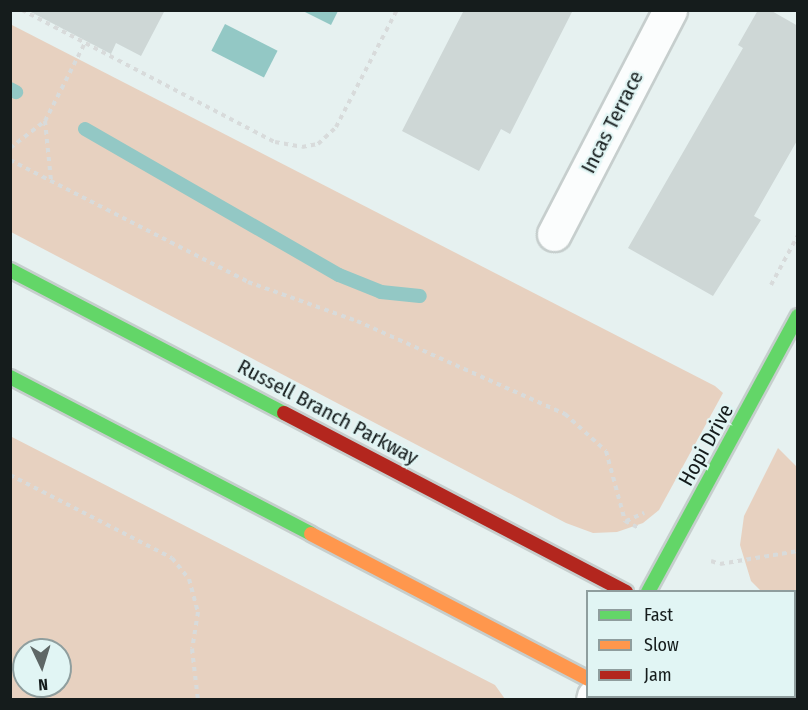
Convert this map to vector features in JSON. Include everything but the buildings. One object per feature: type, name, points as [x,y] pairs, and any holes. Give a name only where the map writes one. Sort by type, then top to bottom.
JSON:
[{"type":"main road","name":"Russell Branch Parkway","points":[[10,270],[624,590]]},
{"type":"main road","name":"Hopi Drive","points":[[649,590],[798,316]]},
{"type":"main road","points":[[10,377],[586,678]]},
{"type":"street","name":"Incas Terrace","points":[[554,234],[670,10]]},
{"type":"path","points":[[22,10],[274,142],[302,147],[318,144],[336,127],[398,10]]},
{"type":"path","points":[[10,148],[45,121],[85,43]]},
{"type":"path","points":[[45,121],[51,181]]},
{"type":"path","points":[[10,160],[248,282],[357,321],[565,414],[606,451],[625,521],[720,564],[783,549],[798,551]]},
{"type":"path","points":[[10,475],[178,565],[189,579],[198,612],[192,649],[198,699]]},
{"type":"shaded area","points":[[10,24],[715,386],[723,393],[659,510],[643,523],[617,532],[593,533],[566,523],[11,232]]},
{"type":"shaded area","points":[[10,436],[495,685],[505,699],[11,699]]},
{"type":"shaded area","points":[[778,448],[797,467],[797,616],[796,590],[760,590],[751,581],[740,545],[744,516]]},
{"type":"water","points":[[303,11],[338,11],[331,25]]},
{"type":"water","points":[[225,24],[278,51],[264,78],[211,51]]},
{"type":"waterway","points":[[10,89],[16,92]]},
{"type":"waterway","points":[[85,129],[339,275],[381,292],[420,296]]},
{"type":"traffic: fast","points":[[10,270],[284,413]]},
{"type":"traffic: fast","points":[[649,590],[798,316]]},
{"type":"traffic: fast","points":[[10,377],[311,534]]},
{"type":"traffic: slow","points":[[311,534],[586,678]]},
{"type":"traffic: jam","points":[[284,413],[622,590]]}]
